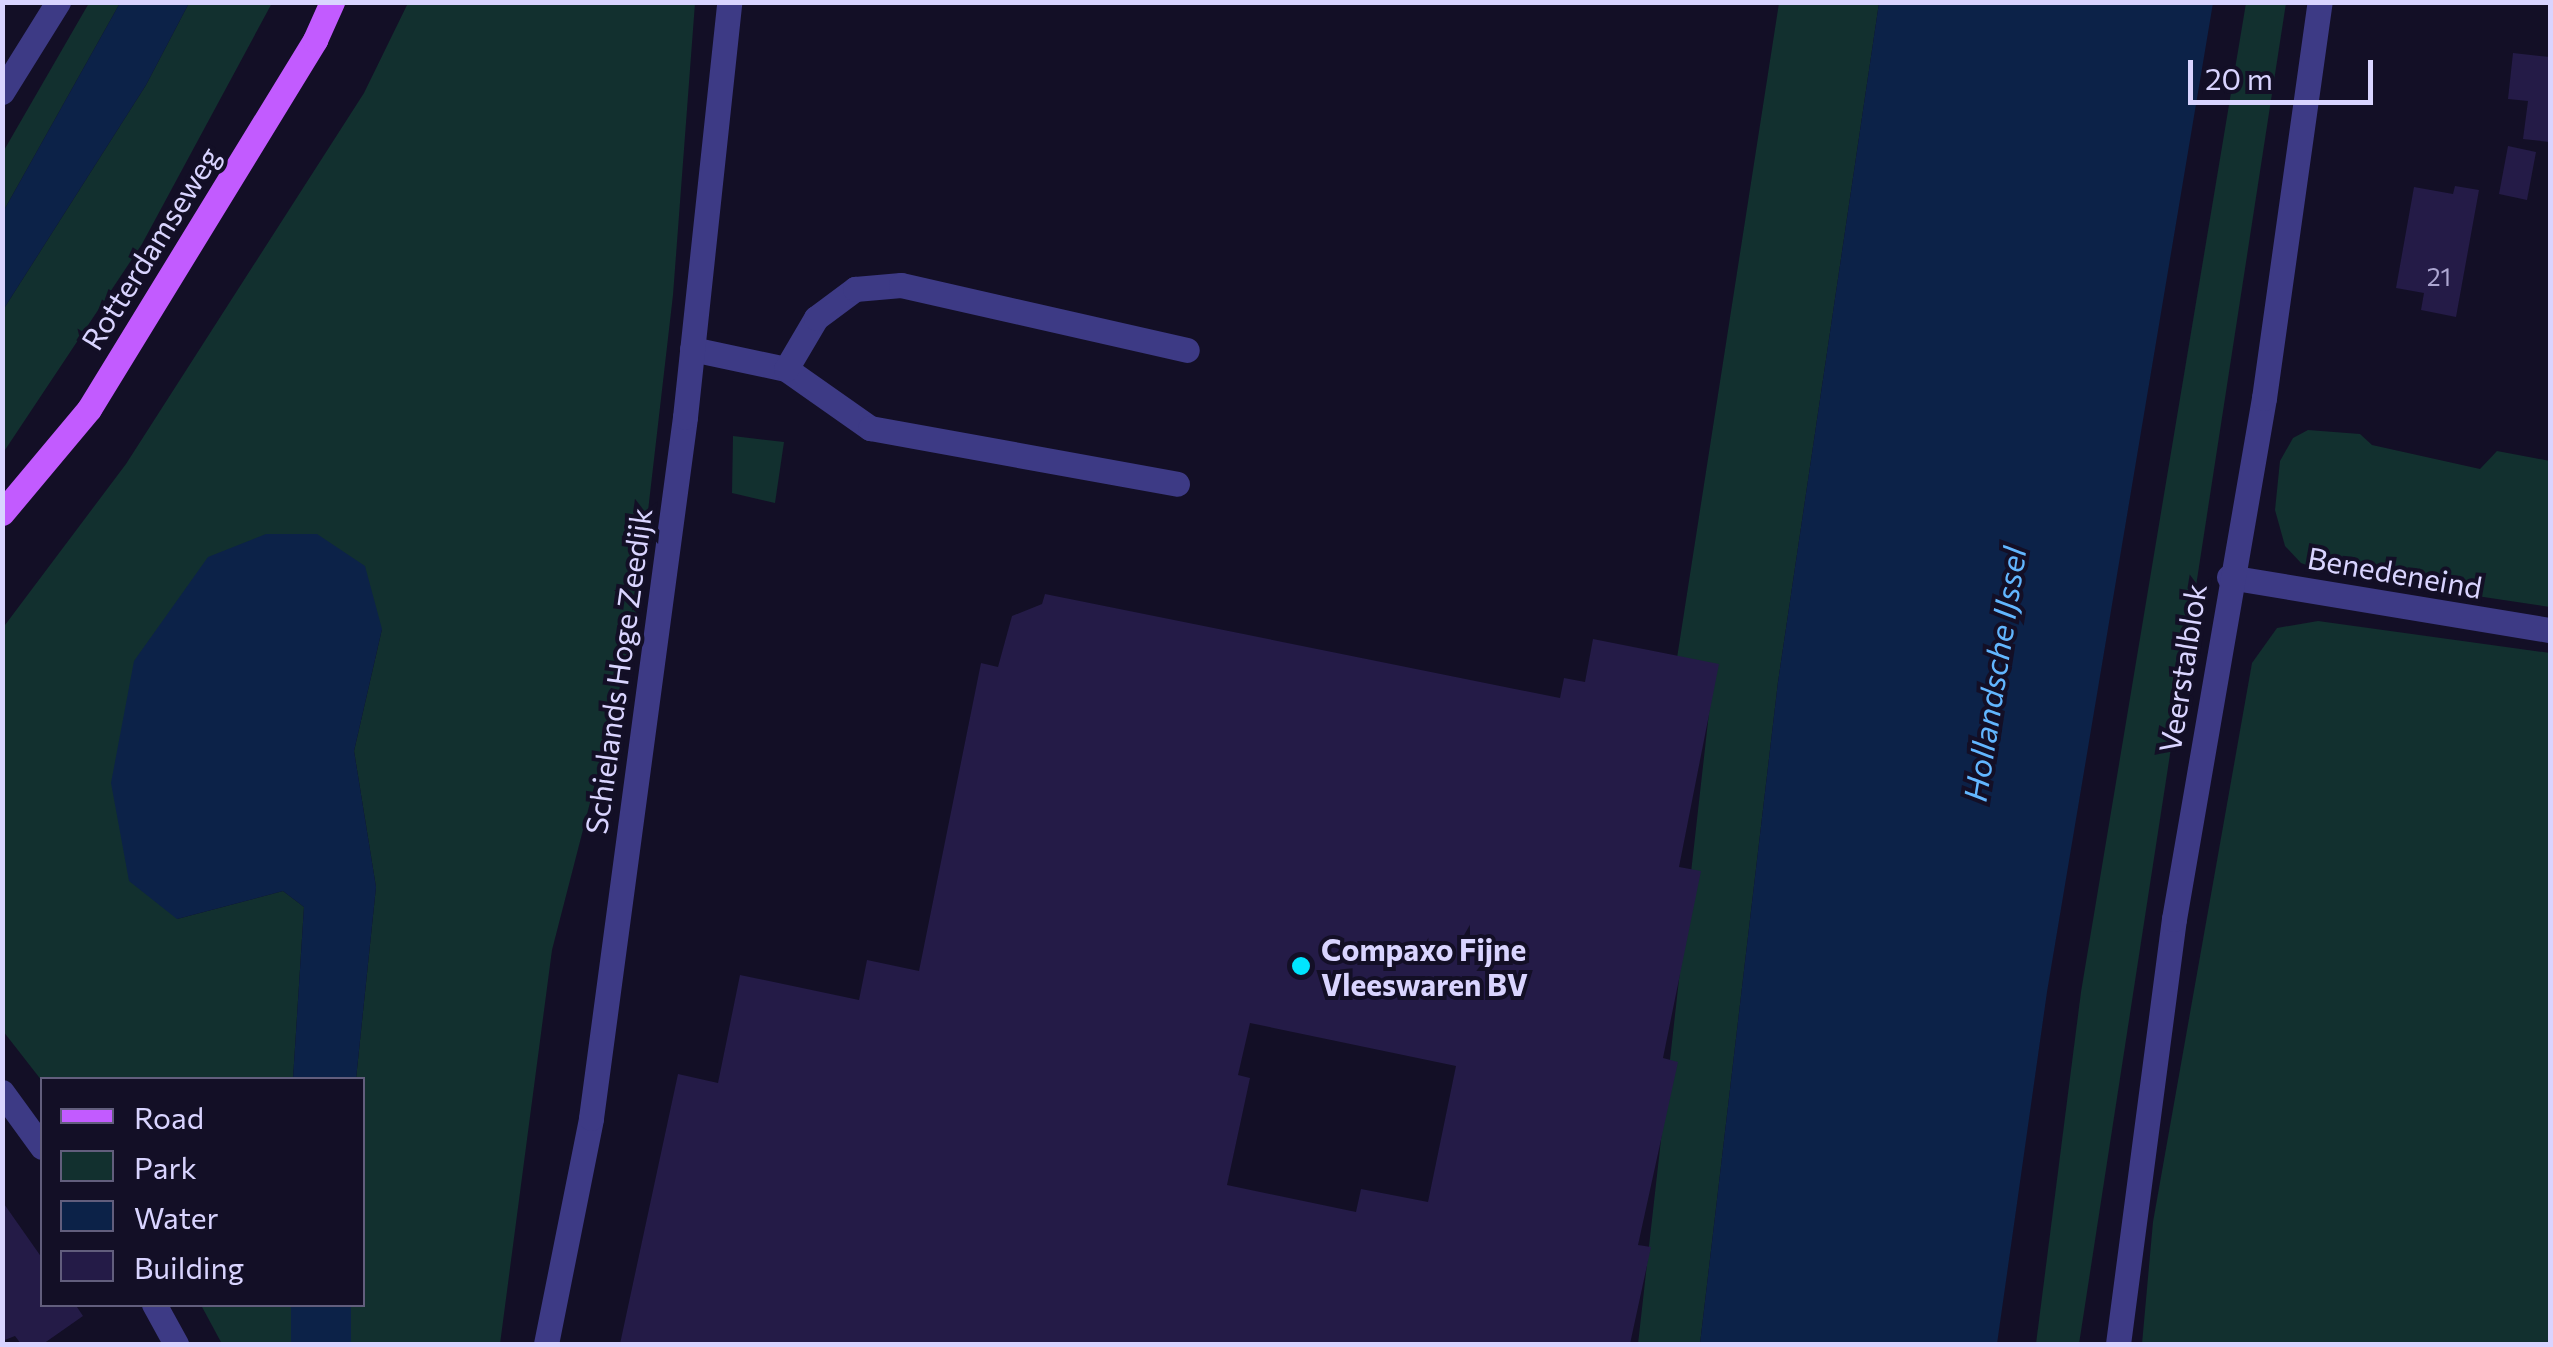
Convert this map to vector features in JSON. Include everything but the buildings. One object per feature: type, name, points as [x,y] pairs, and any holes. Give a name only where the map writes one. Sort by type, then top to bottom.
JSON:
[{"type":"main road","name":"Rotterdamseweg","points":[[2,513],[89,409],[332,2]]},
{"type":"street","points":[[2,92],[58,2]]},
{"type":"street","name":"Schielands Hoge Zeedijk","points":[[546,1344],[592,1118],[692,349],[728,2]]},
{"type":"street","name":"Veerstalblok","points":[[2118,1344],[2174,919],[2230,577],[2264,398],[2320,2]]},
{"type":"street","points":[[786,369],[816,318],[855,289],[901,285],[1187,350]]},
{"type":"street","points":[[692,349],[786,369],[870,428],[1177,484]]},
{"type":"street","name":"Benedeneind","points":[[2230,577],[2550,630]]},
{"type":"street","points":[[2,1092],[40,1144]]},
{"type":"street","points":[[156,1307],[176,1344]]},
{"type":"green space","points":[[89,3],[120,3],[3,212],[3,152]]},
{"type":"green space","points":[[189,3],[272,3],[142,244],[3,453],[3,310],[146,85]]},
{"type":"green space","points":[[408,3],[695,3],[673,295],[634,632],[552,950],[500,1344],[351,1344],[351,1307],[365,1307],[365,1077],[356,1077],[376,887],[354,751],[382,629],[177,919],[283,891],[304,907],[293,1077],[40,1078],[3,1031],[2,629],[126,464],[364,93]]},
{"type":"green space","points":[[1779,3],[1879,3],[1778,682],[1700,1344],[1638,1344],[1712,686],[1677,658]]},
{"type":"green space","points":[[2246,3],[2286,3],[2079,1344],[2036,1344],[2081,992]]},
{"type":"green space","points":[[2308,430],[2360,434],[2372,445],[2480,469],[2497,451],[2550,461],[2550,607],[2330,574],[2301,563],[2285,546],[2275,510],[2280,461],[2293,438]]},
{"type":"green space","points":[[733,436],[784,442],[775,503],[732,493]]},
{"type":"green space","points":[[2318,621],[2550,653],[2550,1344],[2142,1344],[2153,1222],[2252,663],[2277,628]]},
{"type":"green space","points":[[202,1307],[291,1307],[291,1344],[222,1344]]},
{"type":"water","points":[[120,3],[189,3],[146,85],[3,310],[3,212]]},
{"type":"water","name":"Hollandsche IJssel","points":[[1879,3],[2213,3],[2047,992],[1997,1344],[1700,1344],[1778,682]]},
{"type":"water","points":[[266,534],[317,534],[365,566],[382,629],[354,751],[376,887],[356,1077],[293,1077],[304,907],[283,891],[177,919],[129,881],[111,783],[134,661],[208,557]]},
{"type":"water","points":[[291,1307],[351,1307],[351,1344],[291,1344]]},
{"type":"place","name":"Compaxo Fijne Vleeswaren BV","points":[[1301,966]]}]
